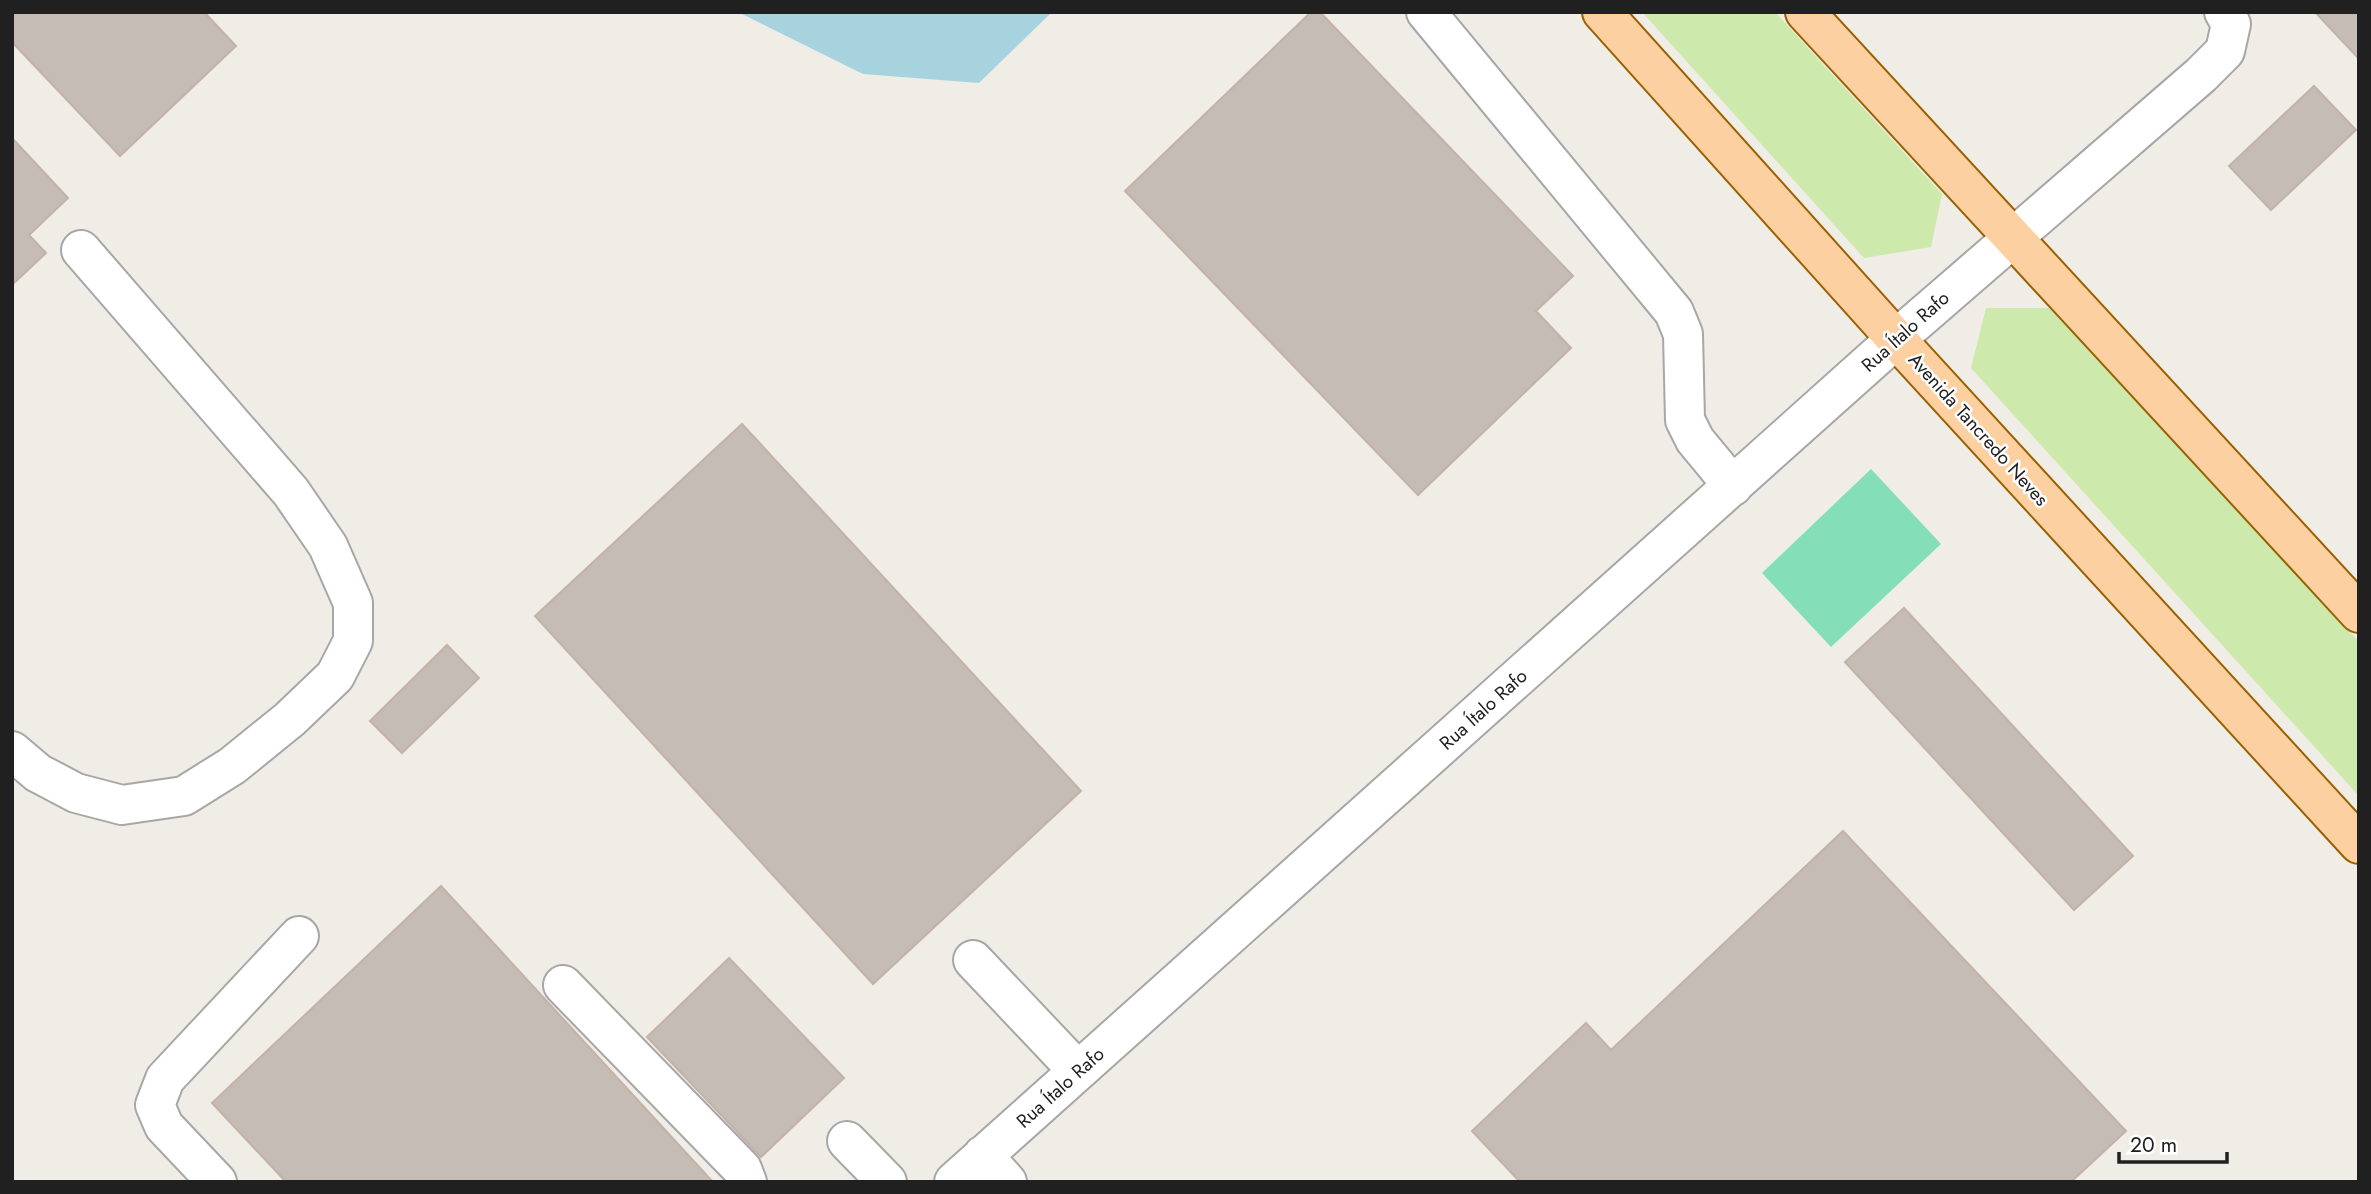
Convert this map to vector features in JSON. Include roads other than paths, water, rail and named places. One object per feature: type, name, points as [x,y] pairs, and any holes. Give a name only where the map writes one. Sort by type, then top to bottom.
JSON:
[{"type":"main road","name":"Avenida Tancredo Neves","points":[[1602,12],[1896,339],[2359,844]]},
{"type":"main road","points":[[1805,12],[2359,613]]},
{"type":"lane","points":[[1426,12],[1674,312],[1683,334],[1685,420],[1695,440],[1733,486]]},
{"type":"lane","name":"Rua Ítalo Rafo","points":[[954,1182],[995,1168],[1078,1071],[1896,339],[2201,75],[2225,51],[2231,24],[2224,12]]},
{"type":"lane","points":[[12,751],[38,773],[76,793],[122,805],[184,796],[232,766],[290,719],[335,676],[353,641],[353,603],[328,546],[291,492],[81,250]]},
{"type":"lane","points":[[217,1182],[164,1126],[155,1105],[165,1079],[299,936]]},
{"type":"lane","points":[[973,960],[1078,1071]]},
{"type":"lane","points":[[563,985],[742,1169],[747,1182]]},
{"type":"lane","points":[[847,1141],[887,1182]]},
{"type":"water","points":[[738,12],[1052,12],[979,83],[863,74]]}]
